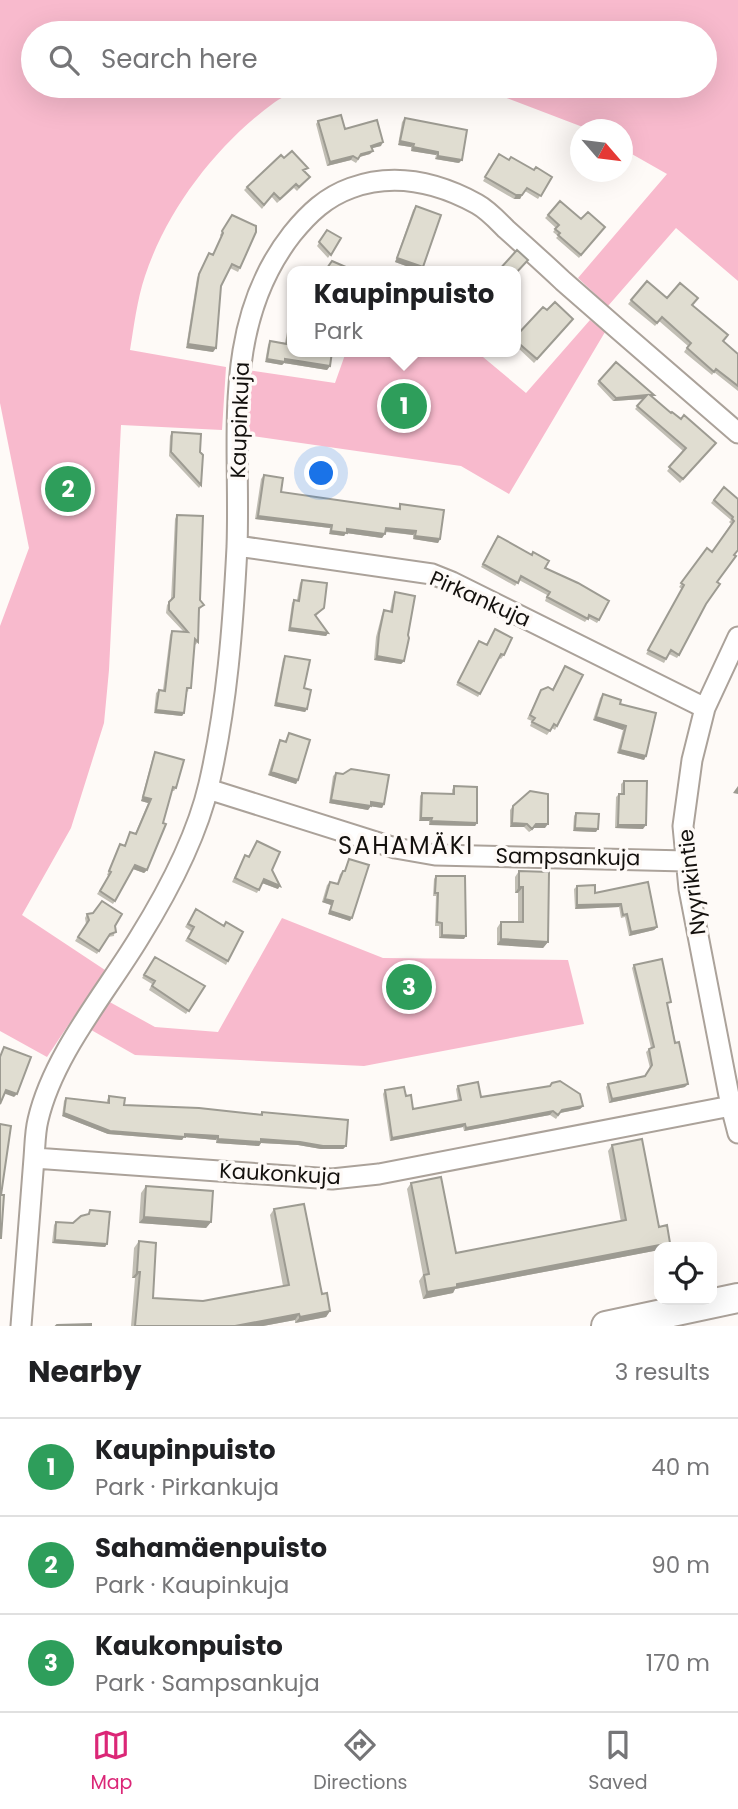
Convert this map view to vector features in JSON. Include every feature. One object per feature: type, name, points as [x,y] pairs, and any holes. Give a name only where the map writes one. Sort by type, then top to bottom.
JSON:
[{"type":"street","name":"Kaupinkuja","points":[[34,1158],[38,1120],[52,1081],[85,1020],[139,939],[180,864],[208,789],[225,703],[237,546],[237,390],[244,341],[257,291],[283,246],[306,216],[333,194],[367,182],[400,179],[439,185],[481,206],[603,317],[738,433]]},
{"type":"street","name":"Pirkankuja","points":[[237,546],[432,574],[705,708]]},
{"type":"street","name":"Nyyrikintie","points":[[738,637],[705,708],[692,760],[683,826],[688,889],[738,1133]]},
{"type":"street","name":"Sampsankuja","points":[[208,789],[395,848],[435,855],[686,861]]},
{"type":"street","name":"Kaukonkuja","points":[[34,1158],[332,1179],[379,1174],[731,1106]]},
{"type":"street","points":[[21,1326],[34,1158]]},
{"type":"street","points":[[606,1326],[738,1298]]},
{"type":"shaded area","points":[[0,0],[738,0],[738,281],[676,228],[608,306],[578,278],[667,174],[633,155],[633,119],[570,119],[570,122],[507,98],[717,98],[717,21],[21,21],[21,98],[282,98],[234,137],[197,179],[167,226],[142,285],[130,350],[226,367],[222,430],[121,425],[104,723],[71,828],[22,915],[105,970],[47,1057],[0,1031],[0,626],[29,548],[0,403]]},
{"type":"shaded area","points":[[590,320],[605,332],[509,494],[461,466],[245,435],[247,370],[335,383],[344,357],[483,357],[526,393]]},
{"type":"shaded area","points":[[282,918],[383,958],[568,960],[584,1024],[364,1066],[135,1055],[86,1027],[106,1000],[155,1027],[218,1032]]},
{"type":"building","points":[[341,115],[345,129],[377,120],[383,142],[371,146],[373,151],[361,154],[358,159],[353,156],[330,162],[318,121]]},
{"type":"building","points":[[405,118],[467,130],[462,160],[438,156],[438,152],[413,147],[414,144],[400,141]]},
{"type":"building","points":[[292,151],[308,168],[303,170],[310,177],[299,187],[296,184],[280,199],[274,193],[264,205],[247,187],[281,155],[284,158]]},
{"type":"building","points":[[499,154],[509,160],[511,157],[534,170],[536,167],[552,177],[541,196],[527,188],[522,195],[516,195],[485,177]]},
{"type":"building","points":[[560,201],[581,219],[588,212],[605,227],[581,255],[558,235],[560,233],[555,229],[559,225],[548,215]]},
{"type":"building","points":[[416,206],[441,215],[423,266],[397,258]]},
{"type":"building","points":[[232,215],[256,226],[256,232],[240,268],[232,264],[221,286],[216,348],[188,344],[199,274],[209,253],[213,255],[222,231]]},
{"type":"building","points":[[327,230],[341,238],[331,255],[319,242]]},
{"type":"building","points":[[517,250],[528,260],[521,268],[503,266]]},
{"type":"building","points":[[332,261],[344,266],[328,266]]},
{"type":"building","points":[[647,281],[667,298],[680,283],[698,298],[692,305],[728,335],[723,341],[738,354],[738,386],[716,369],[714,372],[687,348],[691,343],[662,317],[657,323],[631,300]]},
{"type":"building","points":[[555,302],[573,319],[537,359],[521,345],[521,331],[543,307],[547,310]]},
{"type":"building","points":[[270,341],[287,344],[287,357],[331,357],[330,366],[267,359]]},
{"type":"building","points":[[616,362],[671,413],[681,419],[684,415],[716,443],[683,479],[669,467],[686,448],[637,406],[647,395],[616,398],[599,381]]},
{"type":"building","points":[[172,432],[201,434],[201,485],[171,452]]},
{"type":"building","points":[[264,475],[283,478],[281,492],[400,509],[400,504],[444,510],[440,539],[415,536],[416,531],[386,528],[385,534],[347,529],[347,533],[331,531],[332,525],[258,516]]},
{"type":"building","points":[[724,487],[738,499],[736,556],[717,582],[720,584],[706,604],[679,655],[671,650],[666,659],[648,650],[684,585],[681,583],[707,548],[712,552],[734,521],[714,500]]},
{"type":"building","points":[[177,515],[203,516],[200,600],[204,605],[199,608],[198,642],[195,639],[191,688],[187,688],[184,713],[156,710],[159,690],[165,691],[172,631],[188,632],[169,610],[169,602],[174,597]]},
{"type":"building","points":[[498,536],[549,561],[545,568],[609,601],[599,620],[589,615],[588,619],[547,597],[550,592],[521,576],[518,583],[483,564]]},
{"type":"building","points":[[302,580],[327,583],[324,608],[315,615],[328,633],[290,628],[294,600],[299,601]]},
{"type":"building","points":[[395,592],[415,596],[404,661],[377,656],[384,610],[392,612]]},
{"type":"building","points":[[495,629],[512,638],[480,694],[458,682],[479,641],[487,645]]},
{"type":"building","points":[[285,656],[310,660],[304,688],[311,690],[307,709],[276,703]]},
{"type":"building","points":[[565,666],[583,675],[557,726],[554,724],[550,731],[532,722],[535,718],[530,715],[541,690],[548,687],[553,690]]},
{"type":"building","points":[[603,694],[621,700],[620,704],[656,713],[646,756],[620,750],[626,726],[596,717]]},
{"type":"building","points":[[289,733],[310,740],[298,780],[271,772],[280,740],[286,742]]},
{"type":"building","points":[[155,752],[184,760],[176,788],[173,787],[163,823],[166,824],[147,870],[135,865],[115,901],[100,891],[111,872],[109,871],[120,844],[125,846],[130,832],[136,834],[151,799],[143,797]]},
{"type":"building","points":[[351,769],[389,775],[384,804],[371,802],[371,806],[331,800],[336,773],[343,774]]},
{"type":"building","points":[[624,781],[647,781],[646,825],[618,825],[619,794],[624,794]]},
{"type":"building","points":[[454,786],[477,787],[477,823],[421,818],[422,793],[454,794]]},
{"type":"building","points":[[530,791],[548,794],[548,824],[536,824],[532,829],[527,824],[512,823],[513,806]]},
{"type":"building","points":[[576,813],[599,814],[598,829],[575,828]]},
{"type":"building","points":[[257,841],[280,852],[272,870],[280,886],[264,879],[259,890],[235,878],[245,855],[249,857]]},
{"type":"building","points":[[349,859],[369,865],[352,918],[330,911],[333,901],[325,899],[330,882],[338,884]]},
{"type":"building","points":[[519,871],[549,872],[548,942],[501,939],[501,922],[523,922],[523,887],[519,887]]},
{"type":"building","points":[[436,876],[465,876],[466,936],[442,935],[442,923],[437,922]]},
{"type":"building","points":[[648,882],[657,927],[631,932],[627,914],[623,915],[621,904],[577,905],[577,886],[595,885],[595,893]]},
{"type":"building","points":[[102,901],[122,914],[115,926],[116,932],[110,934],[99,951],[78,937],[89,920],[87,914],[93,913]]},
{"type":"building","points":[[196,909],[224,926],[226,922],[243,932],[228,961],[188,938],[194,927],[188,924]]},
{"type":"building","points":[[155,957],[205,986],[189,1011],[152,986],[155,981],[144,975]]},
{"type":"building","points":[[662,959],[671,1002],[667,1003],[675,1043],[679,1042],[688,1084],[612,1099],[608,1084],[645,1076],[652,1065],[649,1049],[654,1047],[634,965]]},
{"type":"building","points":[[4,1047],[31,1057],[17,1094],[6,1090],[0,1104],[0,1057]]},
{"type":"building","points":[[560,1081],[580,1094],[583,1106],[562,1110],[558,1115],[553,1111],[466,1128],[465,1124],[392,1138],[385,1090],[404,1087],[406,1096],[411,1095],[413,1109],[461,1100],[458,1086],[478,1082],[481,1097],[550,1086]]},
{"type":"building","points":[[109,1096],[125,1098],[124,1105],[199,1108],[262,1115],[262,1112],[348,1120],[346,1146],[110,1131],[64,1113],[66,1098],[109,1103]]},
{"type":"building","points":[[0,1124],[11,1126],[1,1195],[4,1195],[1,1238],[0,1238]]},
{"type":"building","points":[[642,1139],[659,1227],[667,1225],[670,1242],[654,1242],[654,1246],[427,1292],[424,1275],[429,1274],[411,1183],[441,1177],[456,1253],[626,1220],[612,1145]]},
{"type":"building","points":[[146,1186],[213,1191],[211,1222],[144,1217]]},
{"type":"building","points":[[304,1204],[322,1294],[327,1293],[330,1311],[235,1326],[135,1326],[140,1272],[137,1272],[139,1241],[156,1243],[153,1298],[203,1301],[289,1285],[274,1209]]},
{"type":"building","points":[[90,1210],[110,1212],[107,1244],[55,1240],[56,1222],[73,1223],[81,1216],[89,1214]]},
{"type":"building","points":[[57,1325],[91,1326],[56,1326]]},
{"type":"place","name":"Kaupinpuisto","points":[[404,406]]},
{"type":"place","name":"Sahamäenpuisto","points":[[68,489]]},
{"type":"place","name":"Kaukonpuisto","points":[[409,987]]},
{"type":"district","name":"SAHAMÄKI","points":[[406,846]]}]
